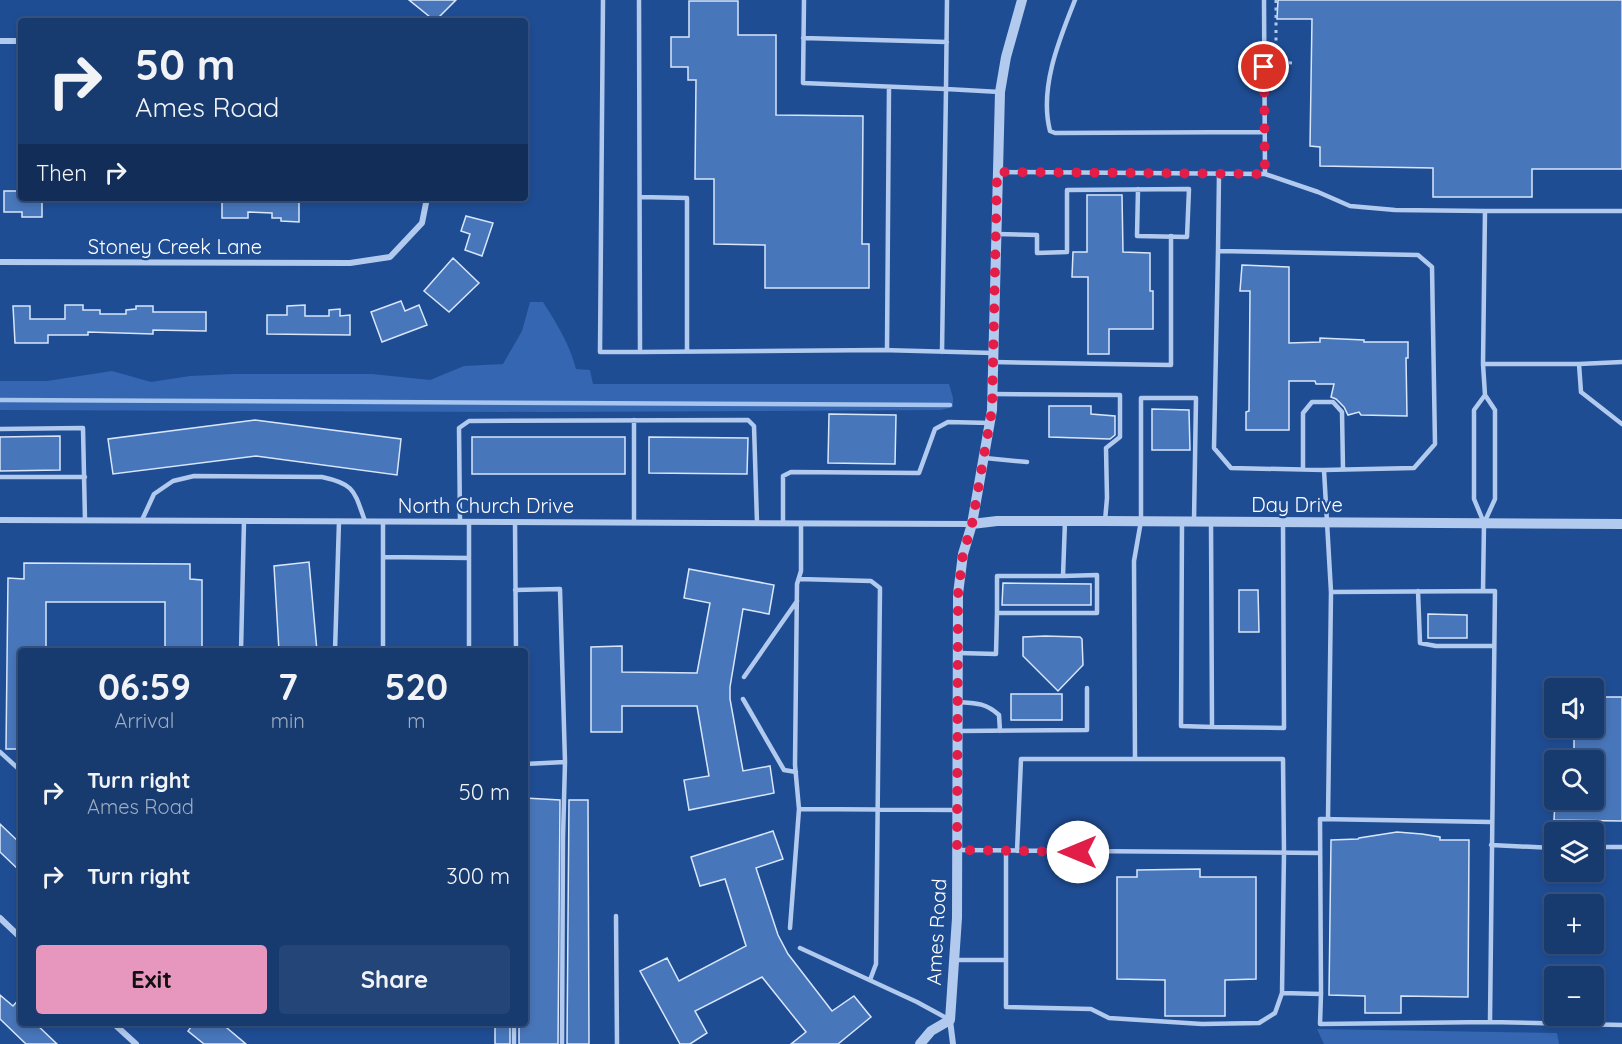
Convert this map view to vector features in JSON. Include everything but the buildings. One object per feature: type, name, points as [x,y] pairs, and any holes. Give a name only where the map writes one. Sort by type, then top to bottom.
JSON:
[{"type":"street","name":"Ames Road","points":[[953,1044],[950,1020],[957,918],[958,594],[963,554],[972,524],[990,423],[1000,92],[1006,57],[1022,0]]},
{"type":"street","points":[[0,41],[18,41]]},
{"type":"street","name":"Stoney Creek Lane","points":[[0,262],[350,263],[390,257],[422,223],[426,201]]},
{"type":"street","name":"North Church Drive","points":[[0,520],[972,524]]},
{"type":"street","name":"Day Drive","points":[[972,524],[997,521],[1105,520],[1622,524]]},
{"type":"street","points":[[0,918],[18,935]]},
{"type":"street","points":[[920,1044],[931,1031],[950,1020]]},
{"type":"street","points":[[116,1026],[136,1044]]},
{"type":"lane","points":[[603,0],[600,352],[942,352],[993,357],[1172,365],[1172,237]]},
{"type":"lane","points":[[639,0],[640,351]]},
{"type":"lane","points":[[804,0],[803,83],[1000,92]]},
{"type":"lane","points":[[942,352],[947,0]]},
{"type":"lane","points":[[1075,0],[1060,38],[1048,86],[1050,131],[1055,133],[1265,132]]},
{"type":"lane","points":[[1263,0],[1265,174]]},
{"type":"lane","points":[[803,38],[947,42]]},
{"type":"lane","points":[[886,351],[889,87]]},
{"type":"lane","points":[[997,172],[1265,174],[1318,192],[1350,206],[1395,210],[1622,211]]},
{"type":"lane","points":[[1218,251],[1418,255],[1432,267],[1435,444],[1414,468],[1324,470],[1231,468],[1214,448],[1219,174]]},
{"type":"lane","points":[[996,233],[1037,235],[1036,253],[1067,252],[1067,189],[1138,189],[1189,189],[1187,237],[1137,236],[1138,189]]},
{"type":"lane","points":[[640,197],[687,198],[687,351]]},
{"type":"lane","points":[[1484,523],[1495,499],[1495,410],[1485,395],[1483,364],[1485,211]]},
{"type":"lane","points":[[1483,364],[1622,362]]},
{"type":"lane","points":[[1580,364],[1581,392],[1622,424]]},
{"type":"lane","points":[[992,394],[1120,395],[1120,437],[1106,448],[1105,520]]},
{"type":"lane","points":[[1483,591],[1484,523],[1474,499],[1474,410],[1485,395]]},
{"type":"lane","points":[[1135,759],[1134,561],[1141,521],[1141,398],[1196,398],[1194,522]]},
{"type":"lane","points":[[1302,469],[1303,413],[1312,402],[1333,402],[1342,412],[1343,469]]},
{"type":"lane","points":[[634,420],[634,523]]},
{"type":"lane","points":[[460,522],[459,428],[469,421],[748,420],[754,426],[757,523]]},
{"type":"lane","points":[[783,523],[783,476],[791,472],[919,473],[935,429],[948,422],[990,423]]},
{"type":"lane","points":[[0,429],[83,428],[85,520]]},
{"type":"lane","points":[[984,458],[1027,462]]},
{"type":"lane","points":[[1324,470],[1330,592],[1328,819]]},
{"type":"lane","points":[[142,520],[154,494],[173,481],[194,476],[229,476],[322,477],[341,481],[354,492],[365,521]]},
{"type":"lane","points":[[0,477],[85,477]]},
{"type":"lane","points":[[241,648],[244,521]]},
{"type":"lane","points":[[335,648],[339,521]]},
{"type":"lane","points":[[1063,576],[1065,521]]},
{"type":"lane","points":[[1182,521],[1181,726],[1284,728],[1283,522]]},
{"type":"lane","points":[[383,522],[383,648]]},
{"type":"lane","points":[[469,522],[469,648]]},
{"type":"lane","points":[[515,522],[516,648]]},
{"type":"lane","points":[[1211,522],[1212,727]]},
{"type":"lane","points":[[790,928],[799,809],[796,772],[797,601],[801,572],[801,523]]},
{"type":"lane","points":[[383,557],[469,558]]},
{"type":"lane","points":[[957,653],[996,654],[997,576],[1097,575],[1096,613],[997,613]]},
{"type":"lane","points":[[799,579],[871,580],[880,588],[876,964],[870,980]]},
{"type":"lane","points":[[515,590],[560,589],[565,762],[562,1044]]},
{"type":"lane","points":[[1418,591],[1420,643],[1436,646],[1494,646]]},
{"type":"lane","points":[[1330,592],[1495,591],[1490,1022]]},
{"type":"lane","points":[[744,678],[797,601]]},
{"type":"lane","points":[[956,731],[1087,730],[1087,688]]},
{"type":"lane","points":[[743,699],[784,770],[796,772]]},
{"type":"lane","points":[[957,702],[983,703],[993,709],[999,715],[1000,731]]},
{"type":"lane","points":[[0,752],[18,768]]},
{"type":"lane","points":[[1006,851],[1006,1007],[1091,1010],[1109,1018],[1202,1024],[1259,1023],[1275,1013],[1282,993],[1283,759],[1021,759],[1017,851]]},
{"type":"lane","points":[[528,764],[565,762]]},
{"type":"lane","points":[[799,809],[957,810]]},
{"type":"lane","points":[[1491,822],[1320,819],[1320,1024],[1490,1022],[1622,1025]]},
{"type":"lane","points":[[1491,845],[1544,848]]},
{"type":"lane","points":[[1604,848],[1622,847]]},
{"type":"lane","points":[[957,850],[1320,853]]},
{"type":"lane","points":[[616,916],[617,1044]]},
{"type":"lane","points":[[801,948],[950,1020]]},
{"type":"lane","points":[[954,960],[1006,960]]},
{"type":"lane","points":[[1282,993],[1321,994]]},
{"type":"lane","points":[[514,1026],[514,1044]]},
{"type":"path","points":[[1276,0],[1276,62],[1294,63]]},
{"type":"shaded area","points":[[530,302],[543,302],[558,326],[576,369],[590,370],[593,384],[949,384],[953,407],[941,410],[544,412],[0,410],[0,381],[47,381],[112,371],[151,382],[190,376],[234,374],[372,374],[430,380],[464,366],[503,364],[522,331]]},
{"type":"shaded area","points":[[1317,1029],[1557,1033],[1559,1044],[1324,1044]]},
{"type":"waterway","points":[[0,400],[950,405]]},
{"type":"route","points":[[1078,852],[957,850],[958,594],[964,547],[972,524],[992,410],[997,172],[1265,174],[1264,67]]}]
